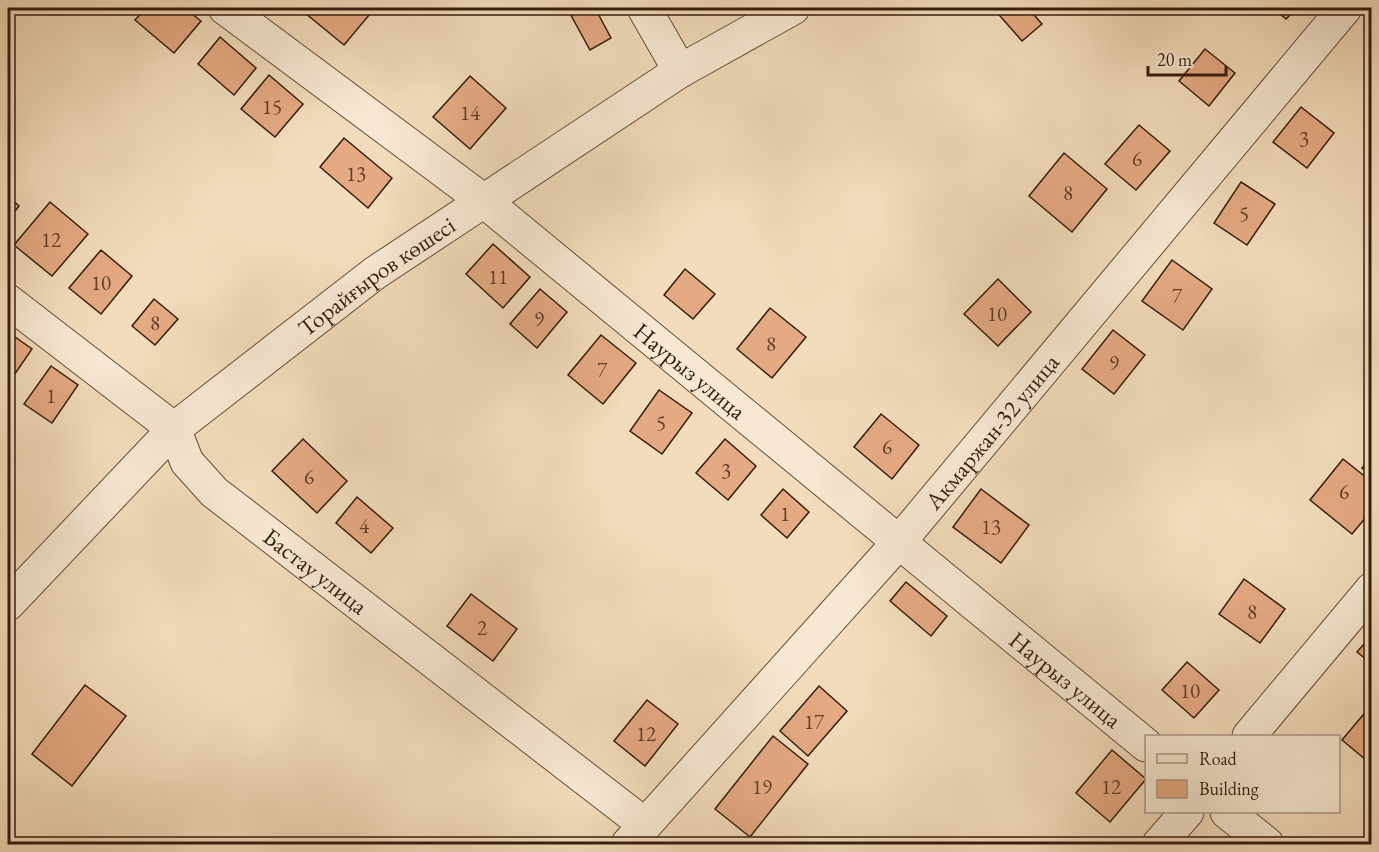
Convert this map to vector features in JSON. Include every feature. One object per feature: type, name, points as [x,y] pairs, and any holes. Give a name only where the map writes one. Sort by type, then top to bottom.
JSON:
[{"type":"street","name":"Наурыз улица","points":[[225,8],[484,201],[1145,745]]},
{"type":"street","points":[[644,8],[680,71]]},
{"type":"street","name":"Торайғыров көшесі","points":[[8,604],[174,429],[375,273],[680,71],[793,8]]},
{"type":"street","name":"Акмаржан-32 улица","points":[[636,834],[899,542],[1345,8]]},
{"type":"street","points":[[8,301],[174,429]]},
{"type":"street","name":"Бастау улица","points":[[174,429],[187,462],[214,492],[636,834]]},
{"type":"street","points":[[1250,735],[1371,589]]},
{"type":"street","points":[[1159,844],[1186,813]]},
{"type":"street","points":[[1228,813],[1267,844]]},
{"type":"building","points":[[146,8],[184,8],[201,21],[174,53],[135,20]]},
{"type":"building","points":[[299,8],[375,8],[344,45]]},
{"type":"building","points":[[567,8],[595,8],[611,38],[590,50]]},
{"type":"building","points":[[993,8],[1028,8],[1042,24],[1022,41]]},
{"type":"building","points":[[1273,8],[1297,8],[1286,19]]},
{"type":"building","points":[[220,37],[256,68],[234,95],[198,64]]},
{"type":"building","points":[[1205,49],[1235,73],[1209,106],[1179,81]]},
{"type":"building","points":[[269,75],[303,104],[275,137],[241,109]]},
{"type":"building","points":[[470,76],[506,108],[470,149],[433,117]]},
{"type":"building","points":[[1301,107],[1334,133],[1307,168],[1273,142]]},
{"type":"building","points":[[1139,125],[1170,151],[1136,190],[1105,164]]},
{"type":"building","points":[[344,138],[392,178],[368,208],[320,167]]},
{"type":"building","points":[[1064,153],[1107,189],[1072,232],[1029,196]]},
{"type":"building","points":[[1241,182],[1275,204],[1247,245],[1214,223]]},
{"type":"building","points":[[8,196],[19,206],[8,220]]},
{"type":"building","points":[[50,202],[88,234],[52,276],[14,245]]},
{"type":"building","points":[[493,244],[530,277],[503,308],[466,274]]},
{"type":"building","points":[[101,250],[132,276],[101,314],[69,288]]},
{"type":"building","points":[[1172,260],[1212,289],[1183,330],[1142,301]]},
{"type":"building","points":[[685,269],[715,294],[693,319],[664,295]]},
{"type":"building","points":[[998,279],[1031,312],[998,346],[964,314]]},
{"type":"building","points":[[540,289],[567,312],[537,348],[510,324]]},
{"type":"building","points":[[154,299],[178,319],[155,345],[132,326]]},
{"type":"building","points":[[770,308],[806,337],[772,378],[737,349]]},
{"type":"building","points":[[1113,330],[1145,355],[1114,394],[1082,369]]},
{"type":"building","points":[[8,332],[32,349],[8,384]]},
{"type":"building","points":[[601,335],[636,363],[603,404],[568,375]]},
{"type":"building","points":[[51,366],[78,385],[52,423],[24,404]]},
{"type":"building","points":[[659,390],[692,413],[662,454],[630,431]]},
{"type":"building","points":[[881,414],[919,445],[892,479],[854,447]]},
{"type":"building","points":[[303,439],[347,481],[317,513],[272,471]]},
{"type":"building","points":[[725,439],[756,466],[728,500],[696,473]]},
{"type":"building","points":[[1372,456],[1372,475],[1362,468]]},
{"type":"building","points":[[1343,459],[1372,482],[1372,510],[1352,534],[1310,500]]},
{"type":"building","points":[[783,489],[809,512],[787,538],[761,515]]},
{"type":"building","points":[[981,489],[1029,525],[1001,563],[953,527]]},
{"type":"building","points":[[357,497],[393,528],[371,553],[336,523]]},
{"type":"building","points":[[1244,579],[1285,609],[1260,643],[1219,614]]},
{"type":"building","points":[[906,582],[947,616],[931,636],[890,601]]},
{"type":"building","points":[[471,594],[517,629],[493,661],[447,626]]},
{"type":"building","points":[[1372,635],[1372,664],[1357,652]]},
{"type":"building","points":[[1187,662],[1219,690],[1194,718],[1162,690]]},
{"type":"building","points":[[85,685],[126,716],[72,786],[32,754]]},
{"type":"building","points":[[819,686],[847,711],[808,756],[780,731]]},
{"type":"building","points":[[647,700],[678,724],[645,766],[614,741]]},
{"type":"building","points":[[1368,709],[1372,712],[1372,765],[1342,740]]},
{"type":"building","points":[[773,736],[808,764],[750,837],[715,809]]},
{"type":"building","points":[[1112,750],[1145,778],[1110,822],[1076,793]]}]
